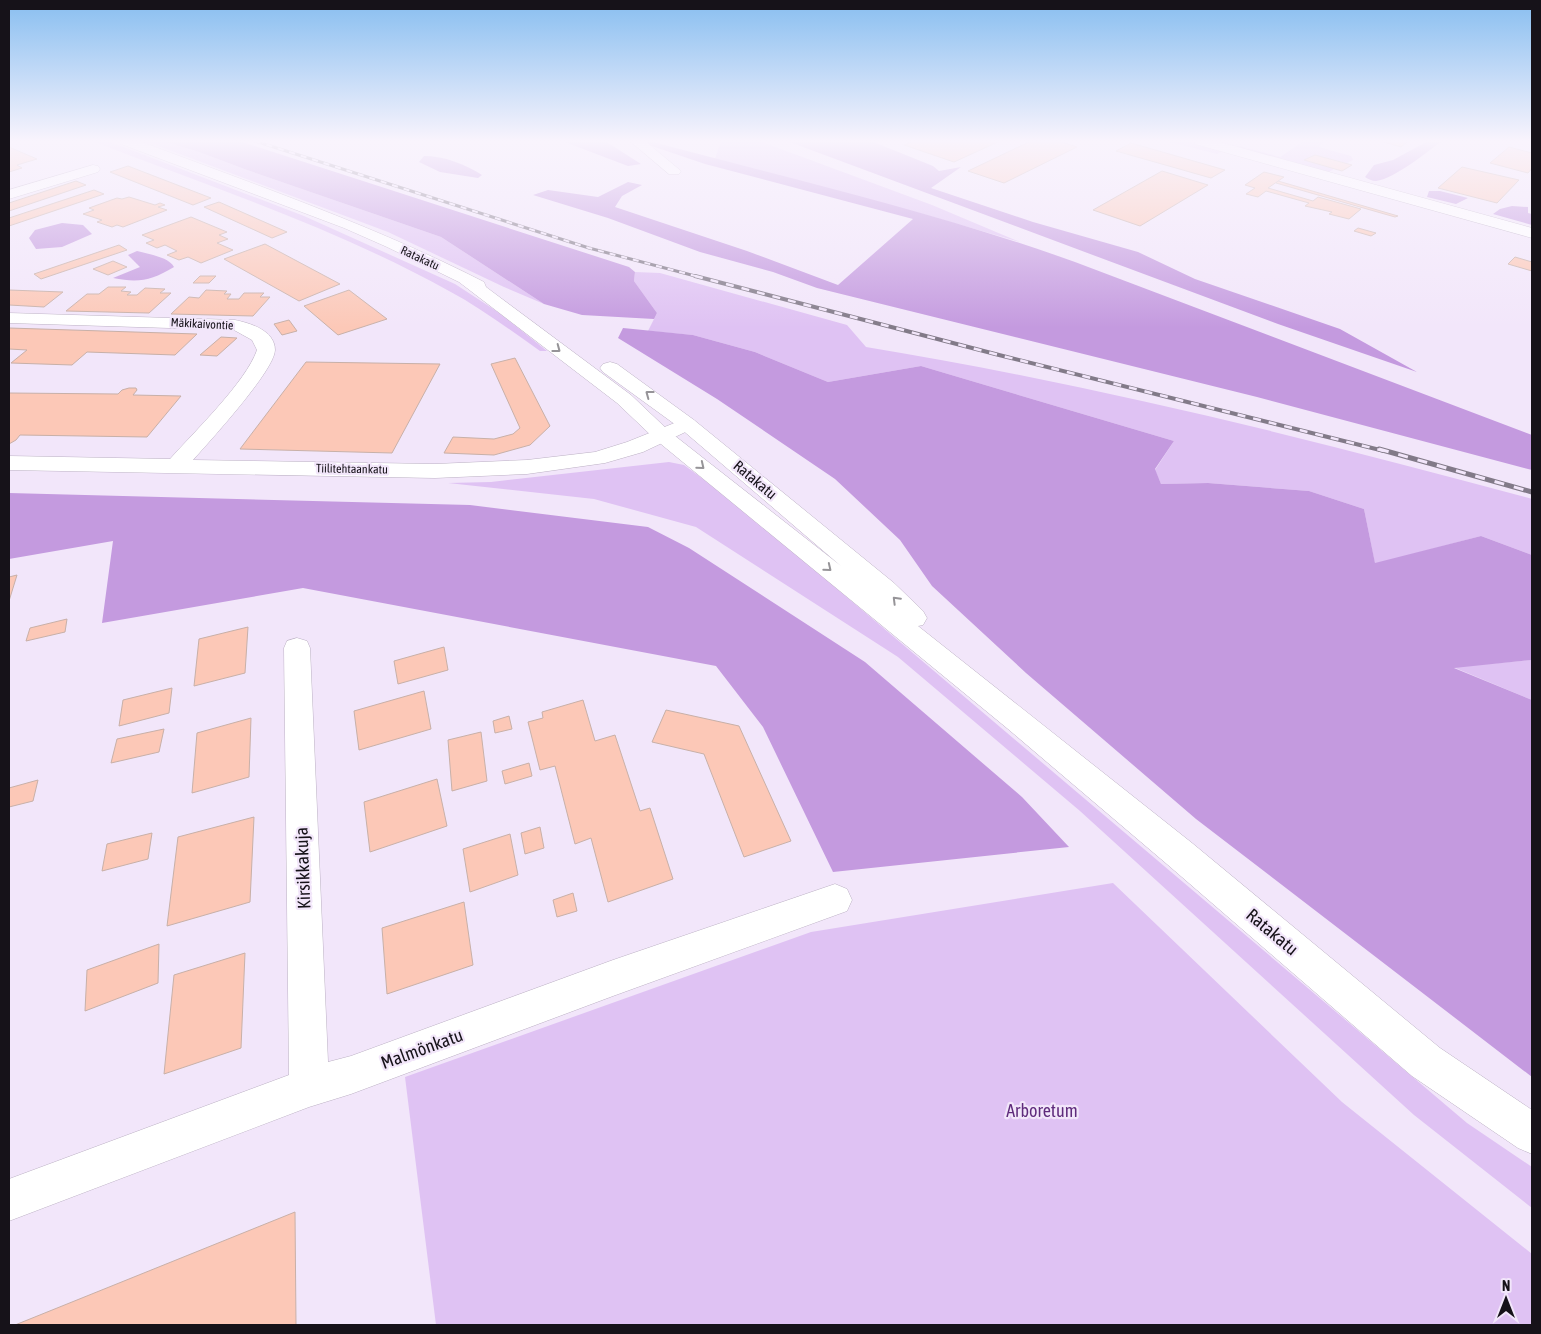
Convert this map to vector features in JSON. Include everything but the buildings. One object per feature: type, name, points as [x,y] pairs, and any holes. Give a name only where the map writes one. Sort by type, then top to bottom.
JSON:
[{"type":"main road","name":"Ratakatu","points":[[291,203],[462,277],[544,323],[638,386],[688,424],[885,589],[1018,721]]},
{"type":"main road","points":[[1427,203],[1532,232]]},
{"type":"main road","name":"Ratakatu","points":[[462,277],[624,398],[663,436],[1018,721],[1180,854],[1426,1062],[1532,1134]]},
{"type":"main road","name":"Mäkikaivontie","points":[[9,318],[235,325],[247,328],[260,336],[266,350],[263,360],[230,403],[176,466]]},
{"type":"main road","name":"Tiilitehtaankatu","points":[[9,463],[434,471],[527,467],[597,458],[635,447],[688,424]]},
{"type":"main road","name":"Kirsikkakuja","points":[[297,648],[309,1087]]},
{"type":"main road","name":"Malmönkatu","points":[[9,1200],[309,1087],[351,1075],[613,978],[835,900]]},
{"type":"green space","points":[[256,203],[271,203],[304,216],[455,284],[501,314],[547,351],[540,351],[461,298],[407,269],[319,228]]},
{"type":"green space","points":[[311,203],[343,203],[441,237],[544,304],[504,287],[388,232]]},
{"type":"green space","points":[[882,203],[927,203],[1020,242]]},
{"type":"green space","points":[[635,272],[660,273],[847,325],[866,347],[1034,378],[1201,414],[1367,455],[1532,499],[1532,555],[1481,536],[1375,564],[1364,509],[1309,491],[1208,483],[1161,484],[1155,470],[1174,441],[921,366],[828,382],[755,352],[693,335],[648,331],[657,313],[634,281]]},
{"type":"green space","points":[[669,462],[684,465],[736,503],[1467,1123],[1532,1167],[1532,1208],[1414,1115],[1080,811],[898,657],[696,527],[594,499],[448,483],[491,482]]},
{"type":"green space","points":[[1532,660],[1532,700],[1453,667]]},
{"type":"green space","name":"Arboretum","points":[[1113,883],[1342,1102],[1532,1254],[1532,1325],[436,1325],[405,1077],[811,932]]},
{"type":"shaded area","points":[[343,203],[432,203],[629,267],[635,272],[634,281],[657,313],[654,319],[582,315],[544,304],[441,237]]},
{"type":"shaded area","points":[[560,203],[617,203],[615,207],[747,251],[838,285],[913,219],[853,203],[885,203],[1023,244],[1532,435],[1532,470],[1257,397],[817,288],[773,272],[700,252],[608,218]]},
{"type":"shaded area","points":[[954,203],[977,203],[1033,222],[1138,252],[1195,279],[1340,329],[1417,372],[1278,324]]},
{"type":"shaded area","points":[[1512,206],[1528,207],[1528,213],[1532,214],[1532,225],[1493,214],[1500,209]]},
{"type":"shaded area","points":[[62,223],[83,225],[92,234],[62,247],[36,249],[29,238],[35,230]]},
{"type":"shaded area","points":[[137,251],[163,258],[174,267],[144,280],[113,278],[140,267],[128,255]]},
{"type":"shaded area","points":[[623,328],[693,335],[755,352],[828,382],[921,366],[1174,441],[1155,469],[1161,484],[1208,483],[1309,491],[1364,509],[1375,563],[1481,536],[1532,555],[1532,660],[1454,668],[1532,700],[1532,1077],[1196,819],[1026,673],[932,586],[900,540],[835,479],[717,399],[618,338]]},
{"type":"shaded area","points":[[9,493],[470,505],[648,527],[689,548],[865,662],[1022,797],[1069,847],[833,872],[763,727],[716,666],[303,588],[102,623],[113,541],[9,559]]},
{"type":"railway","points":[[449,203],[589,248],[699,277]]},
{"type":"railway","points":[[695,276],[999,355],[1384,451]]},
{"type":"railway","points":[[1379,449],[1532,492]]}]
